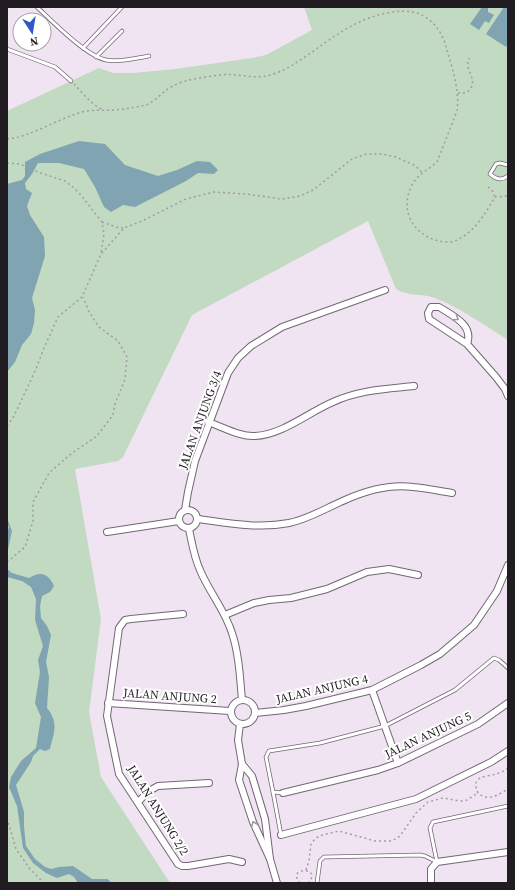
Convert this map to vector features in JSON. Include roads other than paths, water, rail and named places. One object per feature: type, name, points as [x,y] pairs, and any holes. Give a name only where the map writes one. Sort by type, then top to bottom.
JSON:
[{"type":"street","name":"JALAN ANJUNG 3/4","points":[[185,510],[195,461],[208,422],[228,373],[238,358],[250,346],[282,327],[385,290]]},
{"type":"street","points":[[467,344],[469,334],[464,324],[439,307],[435,306],[429,310],[429,319],[467,344],[496,377],[505,389],[508,396]]},
{"type":"street","points":[[208,422],[244,435],[255,436],[268,434],[280,430],[328,404],[350,395],[370,390],[414,386]]},
{"type":"street","points":[[198,519],[254,526],[271,526],[290,523],[311,516],[358,494],[396,486],[413,487],[452,494]]},
{"type":"street","points":[[185,510],[192,511],[197,515],[198,519],[196,526],[189,529],[181,526],[179,521],[180,514],[185,510]]},
{"type":"street","points":[[107,532],[179,521]]},
{"type":"street","points":[[189,529],[195,558],[201,572],[225,615],[233,634],[239,661],[242,700]]},
{"type":"street","name":"JALAN ANJUNG 4","points":[[255,713],[306,706],[372,690],[440,654],[474,625],[497,591],[508,565]]},
{"type":"street","points":[[225,615],[254,603],[291,598],[327,589],[367,572],[389,569],[418,575]]},
{"type":"street","name":"JALAN ANJUNG 2/2","points":[[183,614],[125,620],[119,628],[107,716],[119,774],[178,864],[188,866],[229,860],[242,862]]},
{"type":"street","points":[[372,690],[398,763]]},
{"type":"street","points":[[247,700],[252,703],[255,713],[254,718],[250,722],[240,724],[233,720],[230,711],[234,703],[247,700]]},
{"type":"street","name":"JALAN ANJUNG 2","points":[[108,703],[230,711]]},
{"type":"street","name":"JALAN ANJUNG 5","points":[[283,793],[378,770],[398,763],[478,724],[508,703]]},
{"type":"street","points":[[240,724],[238,740],[242,764],[240,780],[253,822],[270,859],[277,883]]},
{"type":"street","points":[[281,835],[416,799],[491,762],[508,751]]},
{"type":"street","points":[[242,764],[252,776],[265,819],[270,859]]},
{"type":"street","points":[[138,802],[149,791],[158,786],[209,783]]},
{"type":"street","points":[[431,883],[430,869],[437,862],[508,852]]},
{"type":"lane","points":[[36,7],[83,48],[96,57],[114,61],[149,56]]},
{"type":"lane","points":[[83,48],[122,7]]},
{"type":"lane","points":[[96,57],[122,31]]},
{"type":"lane","points":[[7,49],[55,67],[70,81]]},
{"type":"lane","points":[[508,165],[500,162],[496,164],[490,174],[499,179],[504,179],[508,176]]},
{"type":"lane","points":[[281,835],[266,757],[269,751],[320,743],[385,726],[455,690],[492,659],[497,658],[508,668]]},
{"type":"lane","points":[[273,792],[283,793]]},
{"type":"lane","points":[[437,862],[430,828],[433,822],[508,806]]},
{"type":"lane","points":[[317,883],[320,861],[324,857],[420,855],[437,862]]},
{"type":"water","points":[[482,7],[488,7],[488,12],[494,15],[489,23],[485,21],[479,30],[470,24]]},
{"type":"water","points":[[504,7],[508,7],[508,43],[506,47],[486,34]]},
{"type":"water","points":[[79,141],[105,144],[125,165],[158,176],[177,170],[197,161],[210,162],[218,170],[214,174],[198,173],[186,181],[135,207],[123,205],[111,212],[104,207],[95,187],[84,169],[59,163],[38,163],[25,183],[26,189],[32,193],[27,206],[30,215],[44,237],[45,256],[32,298],[35,310],[31,334],[22,345],[15,362],[7,372],[7,184],[22,180],[25,176],[25,162],[40,154]]},
{"type":"water","points":[[7,518],[12,531],[7,554],[7,532],[9,527]]},
{"type":"water","points":[[7,569],[12,573],[29,578],[37,574],[44,574],[49,578],[54,586],[50,592],[42,596],[40,606],[41,618],[51,635],[46,662],[49,677],[47,708],[53,718],[54,733],[50,749],[45,751],[40,749],[33,756],[31,762],[16,785],[24,812],[26,846],[35,859],[45,867],[51,869],[73,866],[92,879],[108,879],[111,883],[78,883],[74,877],[69,874],[57,878],[46,873],[33,863],[23,848],[17,806],[9,787],[11,777],[21,761],[36,748],[41,717],[35,703],[40,672],[38,660],[43,646],[35,620],[36,599],[31,587],[22,581],[7,577]]}]
